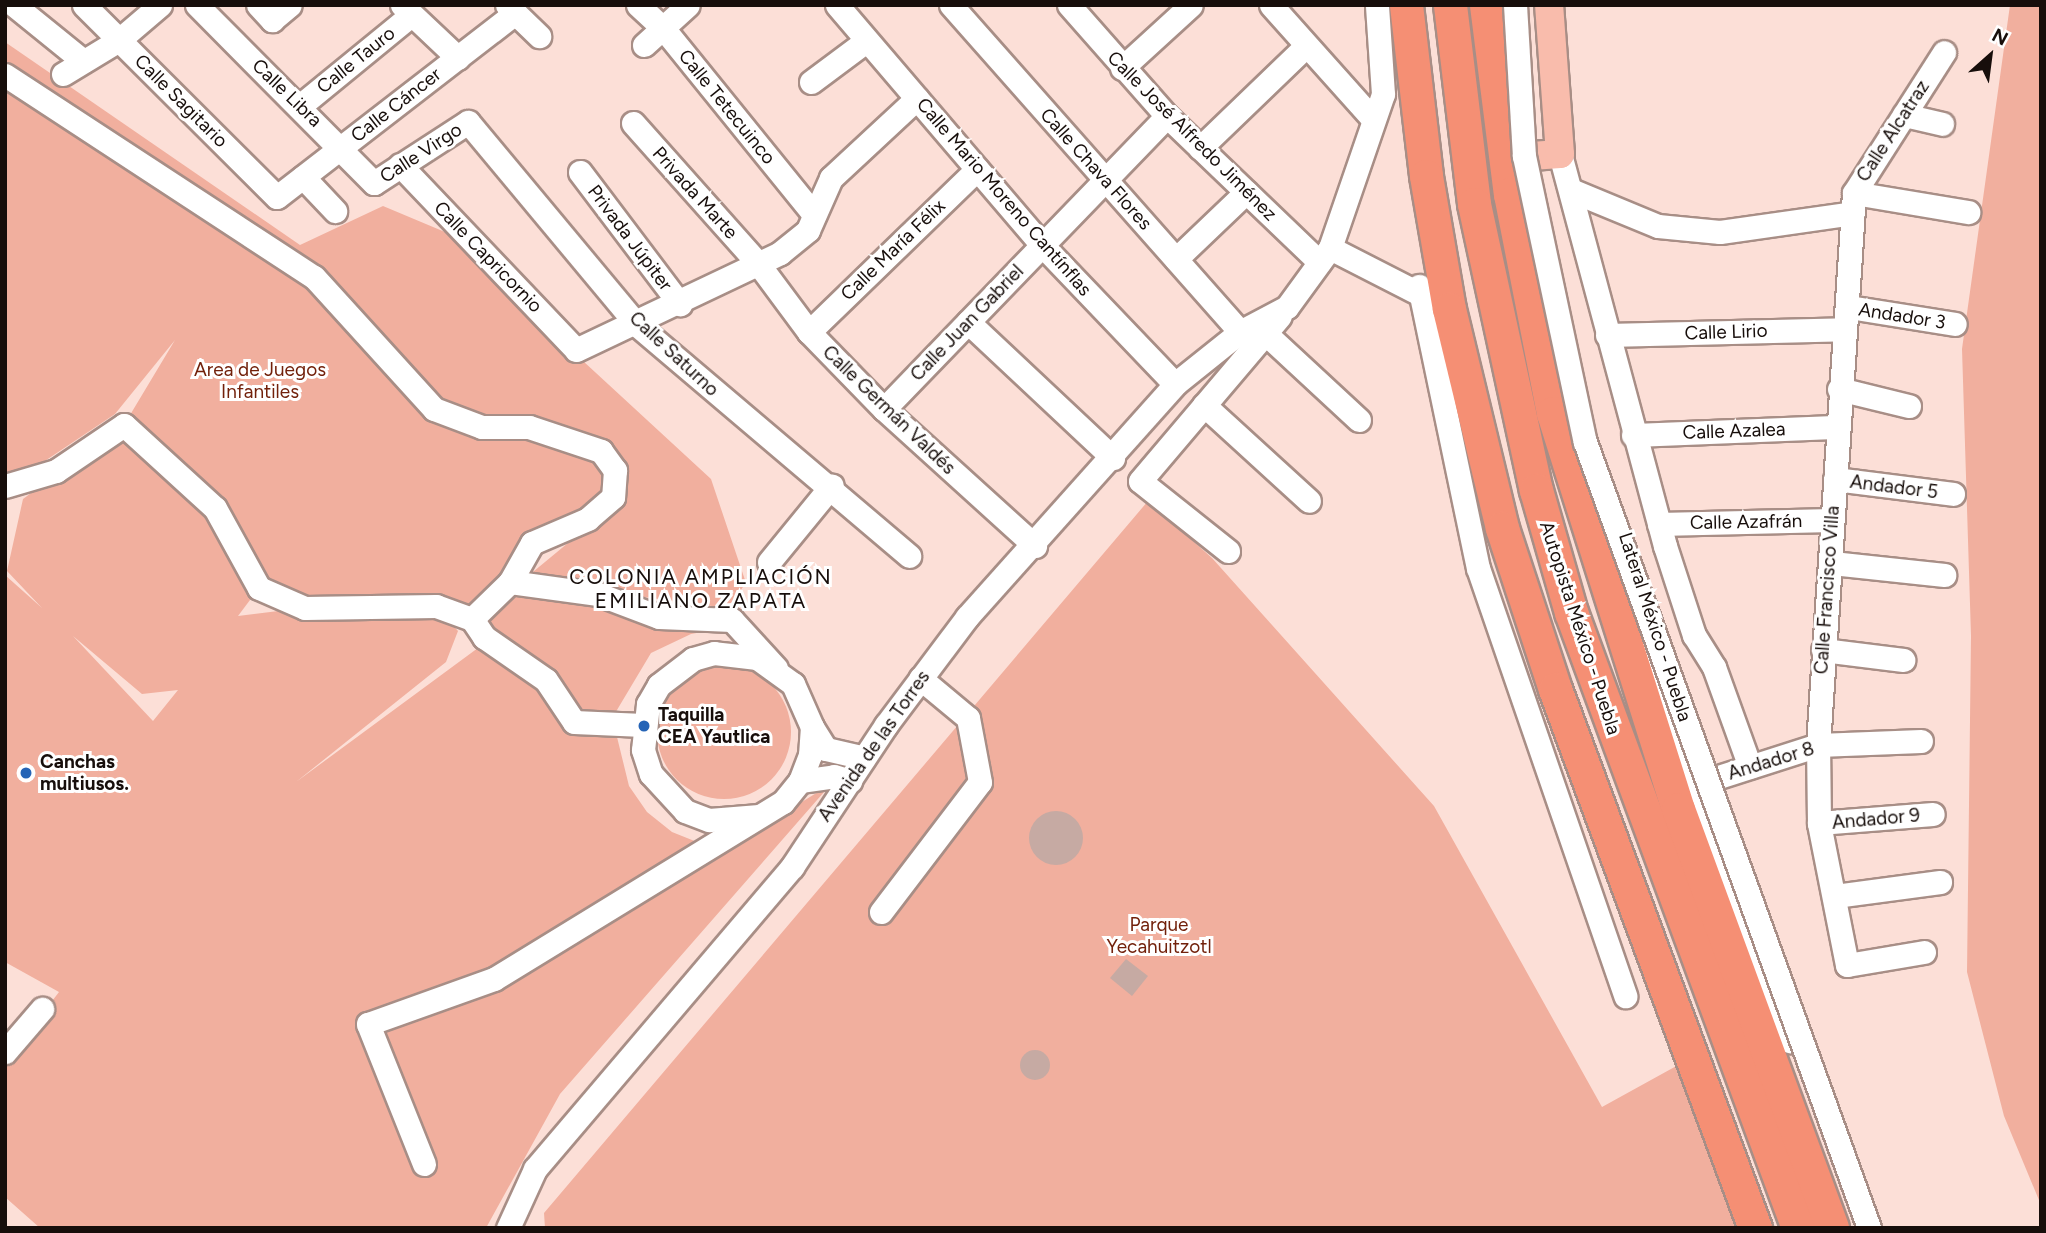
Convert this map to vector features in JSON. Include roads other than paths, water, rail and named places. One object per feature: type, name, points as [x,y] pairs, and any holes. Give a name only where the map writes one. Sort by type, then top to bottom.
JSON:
[{"type":"highway","points":[[1406,5],[1427,292],[1483,460],[1529,615],[1755,1228]]},
{"type":"highway","name":"Autopista México - Puebla","points":[[1450,5],[1481,241],[1536,490],[1575,624],[1798,1228]]},
{"type":"highway","name":"Autopista México - Puebla","points":[[1486,5],[1510,194],[1553,413],[1678,809],[1832,1228]]},
{"type":"highway","name":"Lateral México - Puebla","points":[[1516,5],[1546,155],[1587,417],[1706,781],[1871,1228]]},
{"type":"main road","points":[[1546,155],[1549,5]]},
{"type":"street","points":[[14,5],[82,60]]},
{"type":"street","name":"Calle Sagitario","points":[[84,5],[277,197]]},
{"type":"street","points":[[63,75],[82,60],[119,40],[160,5]]},
{"type":"street","name":"Calle Libra","points":[[197,5],[301,105],[374,183]]},
{"type":"street","points":[[258,5],[272,20],[290,5]]},
{"type":"street","name":"Calle Tetecuinco","points":[[638,5],[663,28],[813,213]]},
{"type":"street","points":[[644,45],[688,5]]},
{"type":"street","name":"Calle Mario Moreno Cantínflas","points":[[837,5],[1042,245],[1175,384]]},
{"type":"street","name":"Calle Chava Flores","points":[[951,5],[1240,332]]},
{"type":"street","name":"Calle José Alfredo Jiménez","points":[[1069,5],[1167,116],[1246,192],[1324,255]]},
{"type":"street","points":[[1122,68],[1191,5]]},
{"type":"street","points":[[1271,5],[1372,118]]},
{"type":"street","name":"Avenida de las Torres","points":[[1228,551],[1140,481],[1287,307],[1324,255],[1383,94],[1377,5]]},
{"type":"street","points":[[1506,5],[1514,153],[1576,440],[1666,714],[1859,1228]]},
{"type":"street","points":[[1516,5],[1524,156],[1585,442],[1871,1228]]},
{"type":"street","points":[[511,9],[539,36]]},
{"type":"street","name":"Calle Cáncer","points":[[277,197],[458,58],[511,9]]},
{"type":"street","points":[[407,10],[458,58]]},
{"type":"street","name":"Calle Tauro","points":[[301,105],[407,10]]},
{"type":"street","points":[[811,82],[866,41]]},
{"type":"street","points":[[1200,148],[1306,46]]},
{"type":"street","name":"Calle Alcatraz","points":[[1853,203],[1944,52]]},
{"type":"street","points":[[5,75],[314,277],[434,409],[482,427],[529,426],[601,451],[615,470],[612,497],[588,519],[532,543],[510,582],[472,619]]},
{"type":"street","points":[[638,325],[757,262],[780,253],[808,229],[831,178],[917,98]]},
{"type":"street","points":[[1904,115],[1942,124]]},
{"type":"street","name":"Calle Juan Gabriel","points":[[884,409],[1167,116]]},
{"type":"street","name":"Calle Virgo","points":[[374,183],[468,122]]},
{"type":"street","name":"Calle Saturno","points":[[468,122],[638,325],[748,421],[832,485],[909,556]]},
{"type":"street","name":"Privada Marte","points":[[633,123],[757,262]]},
{"type":"street","points":[[1546,155],[1573,191],[1607,335],[1659,524],[1694,635],[1714,667],[1750,767]]},
{"type":"street","name":"Calle Capricornio","points":[[400,165],[576,350],[638,325]]},
{"type":"street","name":"Calle María Félix","points":[[809,332],[977,169]]},
{"type":"street","name":"Privada Júpiter","points":[[580,172],[680,303]]},
{"type":"street","points":[[303,177],[335,211]]},
{"type":"street","points":[[1573,191],[1658,226],[1720,232],[1853,203],[1968,212]]},
{"type":"street","points":[[1176,259],[1246,192]]},
{"type":"street","name":"Calle Francisco Villa","points":[[1853,203],[1847,318],[1835,427],[1832,563],[1823,650],[1818,746],[1819,823],[1847,965],[1924,952]]},
{"type":"street","points":[[1324,255],[1427,292],[1478,568],[1625,996]]},
{"type":"street","name":"Calle Germán Valdés","points":[[757,262],[809,332],[884,409],[1035,546]]},
{"type":"street","name":"Avenida de las Torres","points":[[508,1228],[535,1169],[792,867],[920,678],[967,617],[1035,546],[1175,384],[1240,332],[1287,307]]},
{"type":"street","name":"Calle Lirio","points":[[1607,335],[1847,318]]},
{"type":"street","name":"Andador 3","points":[[1847,318],[1955,324]]},
{"type":"street","points":[[968,322],[1113,458]]},
{"type":"street","points":[[1265,333],[1359,420]]},
{"type":"street","points":[[1839,389],[1909,406]]},
{"type":"street","points":[[1204,405],[1309,501]]},
{"type":"street","points":[[5,486],[56,471],[124,425],[215,508],[259,588],[305,608],[436,606],[472,619],[484,637],[546,680],[574,722],[643,725]]},
{"type":"street","name":"Calle Azalea","points":[[1633,435],[1835,427]]},
{"type":"street","name":"Andador 5","points":[[1835,480],[1953,494]]},
{"type":"street","points":[[769,562],[832,485]]},
{"type":"street","name":"Calle Azafrán","points":[[1659,524],[1832,520]]},
{"type":"street","points":[[1832,563],[1944,575]]},
{"type":"street","points":[[510,582],[598,594],[659,617],[732,620],[799,694],[811,727],[827,749],[864,758]]},
{"type":"street","points":[[1823,650],[1903,660]]},
{"type":"street","points":[[759,816],[734,822],[685,811],[650,774],[643,725],[659,685],[693,659],[736,653],[776,668]]},
{"type":"street","points":[[881,912],[980,782],[968,718],[920,678]]},
{"type":"street","points":[[424,1164],[368,1024],[494,979],[783,802],[800,781],[810,755],[811,727]]},
{"type":"street","name":"Andador 8","points":[[1706,781],[1818,746],[1921,741]]},
{"type":"street","points":[[800,781],[825,776],[850,781]]},
{"type":"street","name":"Andador 9","points":[[1819,823],[1933,814]]},
{"type":"street","points":[[1835,897],[1940,882]]},
{"type":"street","points":[[5,1052],[43,1009]]},
{"type":"place","name":"Taquilla CEA Yautlica","points":[[644,726]]},
{"type":"place","name":"Canchas multiusos.","points":[[26,773]]},
{"type":"district","name":"COLONIA AMPLIACIÓN EMILIANO ZAPATA","points":[[701,589]]},
{"type":"park label","name":"Area de Juegos Infantiles","points":[[260,381]]},
{"type":"park label","name":"Parque Yecahuitzotl","points":[[1159,936]]}]
